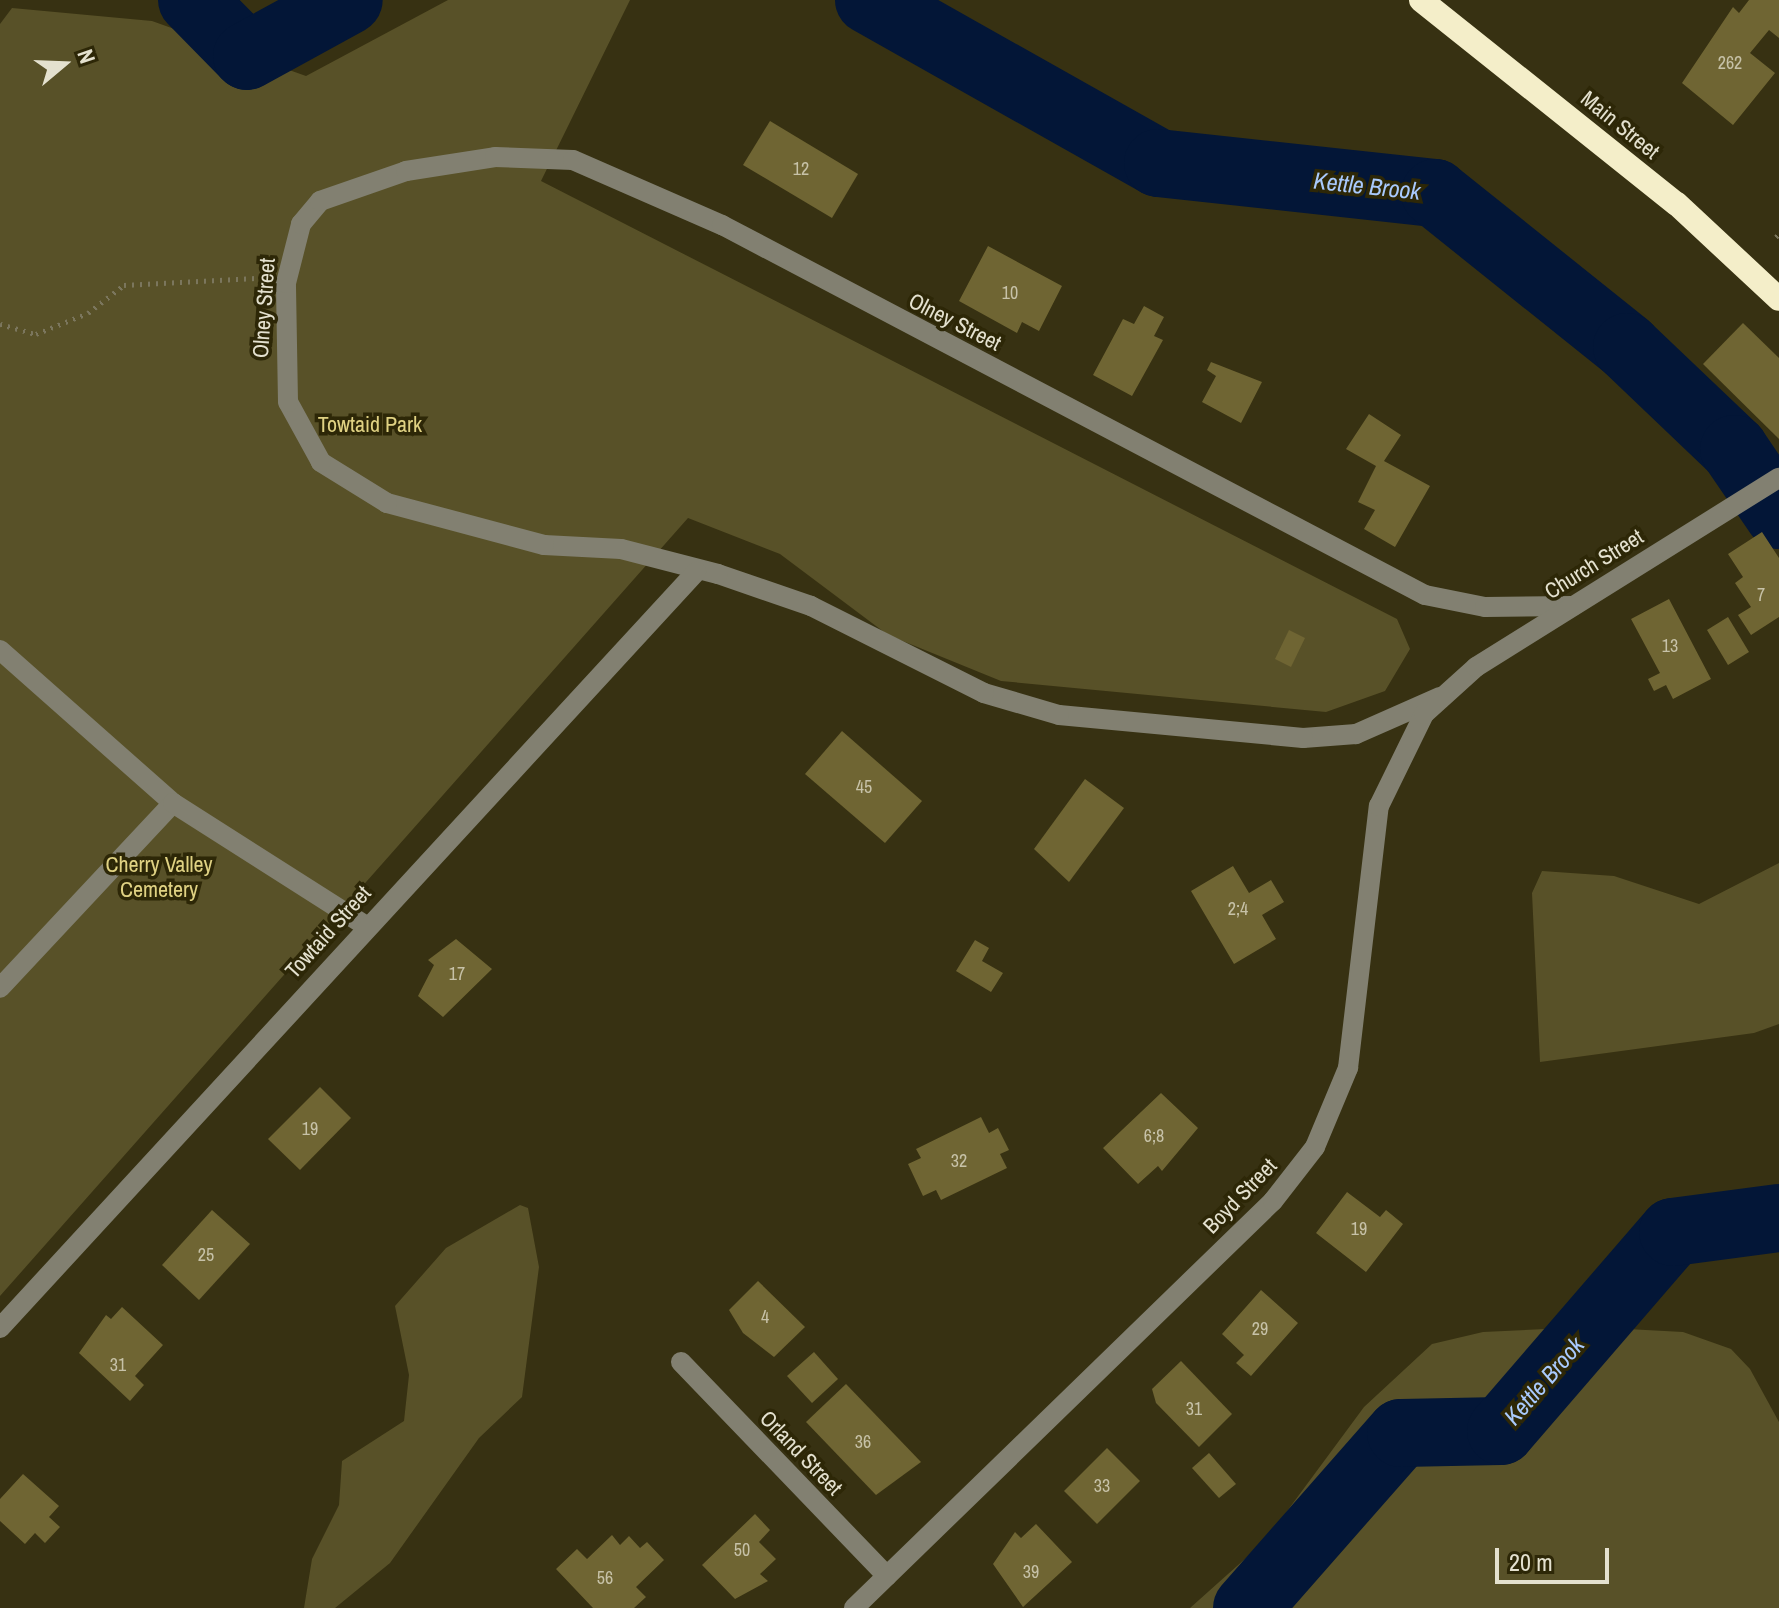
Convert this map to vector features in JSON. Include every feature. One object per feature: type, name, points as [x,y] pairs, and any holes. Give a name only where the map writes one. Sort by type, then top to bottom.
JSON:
[{"type":"highway","name":"Main Street","points":[[1421,0],[1677,204],[1779,299]]},
{"type":"street","name":"Olney Street","points":[[1440,697],[1364,731],[1311,738],[1059,715],[951,679],[811,606],[621,549],[544,545],[387,503],[350,484],[303,439],[288,402],[286,283],[301,224],[320,201],[451,162],[573,160],[722,225],[1425,595],[1485,607],[1573,606]]},
{"type":"street","name":"Church Street","points":[[1440,697],[1573,606],[1779,478]]},
{"type":"street","name":"Towtaid Street","points":[[0,1328],[366,926],[696,572]]},
{"type":"street","points":[[3,660],[173,803],[366,926]]},
{"type":"street","name":"Boyd Street","points":[[854,1608],[1273,1201],[1315,1147],[1348,1068],[1379,806],[1408,736],[1440,697]]},
{"type":"street","points":[[0,988],[173,803]]},
{"type":"street","name":"Orland Street","points":[[681,1362],[887,1576]]},
{"type":"path","points":[[0,324],[36,334],[88,313],[124,285],[246,275],[286,283]]},
{"type":"green space","name":"Towtaid Park","points":[[448,0],[630,0],[541,181],[1397,619],[1410,649],[1385,691],[1326,712],[1001,681],[888,635],[780,554],[688,518],[0,1296],[0,24],[12,8],[152,21],[306,76]]},
{"type":"green space","points":[[1779,863],[1779,1024],[1754,1033],[1540,1062],[1532,893],[1542,871],[1614,876],[1699,904]]},
{"type":"green space","points":[[520,1205],[528,1208],[539,1267],[522,1397],[479,1438],[390,1563],[335,1608],[304,1608],[312,1559],[339,1505],[342,1461],[404,1421],[409,1375],[395,1306],[446,1248]]},
{"type":"green space","points":[[1590,1327],[1683,1332],[1731,1349],[1750,1369],[1779,1422],[1779,1608],[1190,1608],[1265,1541],[1364,1407],[1432,1344],[1483,1332]]},
{"type":"building","points":[[1749,0],[1779,0],[1779,38],[1769,30],[1750,53],[1775,73],[1733,125],[1682,83],[1733,7],[1739,13]]},
{"type":"building","points":[[770,121],[858,174],[832,218],[743,165]]},
{"type":"building","points":[[988,246],[1062,286],[1039,331],[1022,322],[1017,333],[959,301]]},
{"type":"building","points":[[1144,306],[1164,317],[1154,336],[1163,340],[1132,396],[1093,375],[1123,319],[1134,324]]},
{"type":"building","points":[[1743,323],[1779,358],[1779,439],[1703,364]]},
{"type":"building","points":[[1211,362],[1262,382],[1241,423],[1202,402],[1216,376],[1207,370]]},
{"type":"building","points":[[1369,414],[1401,435],[1384,461],[1430,486],[1395,547],[1364,529],[1375,510],[1358,502],[1376,466],[1346,449]]},
{"type":"building","points":[[1762,532],[1779,558],[1779,617],[1751,635],[1738,615],[1751,607],[1735,583],[1743,577],[1728,554]]},
{"type":"building","points":[[1669,599],[1711,679],[1673,699],[1666,685],[1654,691],[1648,679],[1660,673],[1631,619]]},
{"type":"building","points":[[1728,617],[1749,652],[1728,665],[1707,630]]},
{"type":"building","points":[[1289,630],[1305,638],[1291,667],[1275,659]]},
{"type":"building","points":[[842,731],[922,801],[885,843],[805,774]]},
{"type":"building","points":[[1085,779],[1124,808],[1069,882],[1034,849]]},
{"type":"building","points":[[1233,866],[1249,893],[1271,880],[1284,902],[1262,915],[1276,939],[1234,964],[1191,891]]},
{"type":"building","points":[[456,939],[492,969],[443,1017],[418,996],[434,965],[428,960]]},
{"type":"building","points":[[975,940],[989,948],[982,961],[1003,973],[991,992],[956,971]]},
{"type":"building","points":[[320,1087],[351,1118],[300,1170],[268,1139]]},
{"type":"building","points":[[1161,1093],[1198,1128],[1162,1171],[1158,1166],[1138,1184],[1103,1148]]},
{"type":"building","points":[[981,1117],[989,1133],[998,1128],[1009,1150],[1000,1154],[1007,1168],[941,1200],[936,1190],[923,1196],[908,1164],[921,1158],[916,1149]]},
{"type":"building","points":[[1347,1192],[1380,1217],[1386,1210],[1403,1224],[1366,1272],[1316,1233]]},
{"type":"building","points":[[212,1210],[250,1244],[199,1300],[162,1265]]},
{"type":"building","points":[[758,1281],[805,1327],[774,1357],[743,1333],[729,1310]]},
{"type":"building","points":[[1261,1290],[1298,1323],[1251,1376],[1236,1363],[1244,1355],[1222,1334]]},
{"type":"building","points":[[122,1307],[163,1345],[135,1376],[144,1385],[130,1401],[79,1353],[106,1315],[111,1319]]},
{"type":"building","points":[[814,1352],[838,1379],[812,1403],[787,1376]]},
{"type":"building","points":[[1181,1361],[1232,1414],[1199,1447],[1156,1403],[1152,1389]]},
{"type":"building","points":[[846,1384],[921,1462],[876,1495],[806,1422]]},
{"type":"building","points":[[1107,1448],[1140,1481],[1097,1524],[1064,1491]]},
{"type":"building","points":[[1209,1453],[1236,1484],[1219,1498],[1192,1468]]},
{"type":"building","points":[[23,1474],[59,1506],[49,1517],[60,1527],[45,1543],[35,1533],[25,1544],[0,1521],[0,1499]]},
{"type":"building","points":[[755,1514],[770,1530],[759,1542],[776,1559],[760,1574],[768,1581],[735,1599],[702,1565]]},
{"type":"building","points":[[1036,1524],[1072,1562],[1023,1607],[993,1564],[1015,1532],[1021,1538]]},
{"type":"building","points":[[612,1535],[620,1545],[629,1536],[640,1548],[647,1542],[664,1560],[636,1587],[646,1597],[634,1608],[593,1608],[556,1569],[577,1549],[587,1559]]},
{"type":"waterway","name":"Kettle Brook","points":[[192,0],[247,56],[349,0]]},
{"type":"waterway","name":"Kettle Brook","points":[[869,0],[1158,163],[1435,193],[1627,347],[1734,449],[1779,515]]},
{"type":"waterway","name":"Kettle Brook","points":[[1247,1608],[1401,1433],[1501,1431],[1673,1232],[1779,1218]]},
{"type":"park label","name":"Cherry Valley Cemetery","points":[[159,876]]}]
